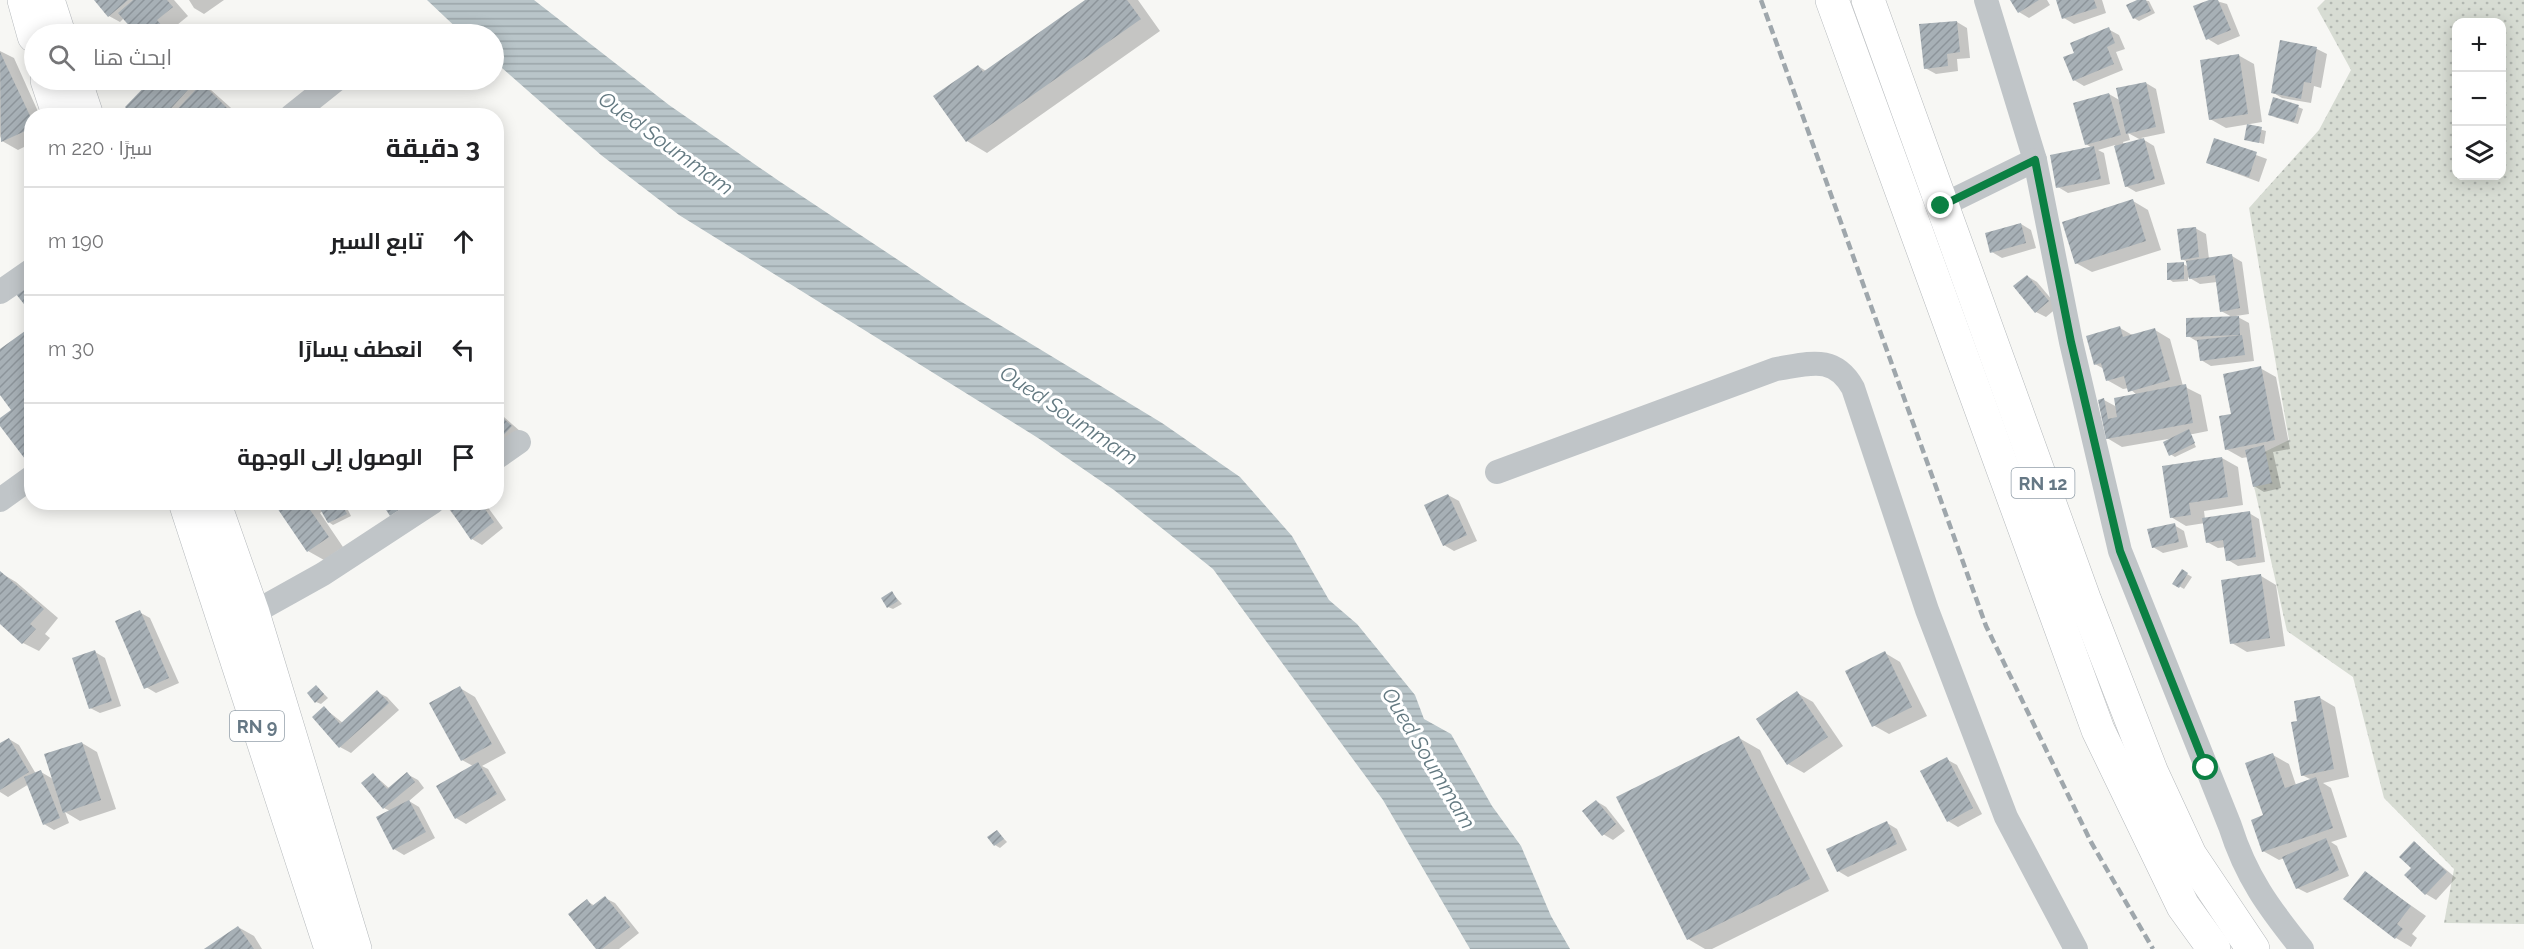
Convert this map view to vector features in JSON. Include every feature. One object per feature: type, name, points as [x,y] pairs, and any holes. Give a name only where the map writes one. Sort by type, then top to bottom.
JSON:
[{"type":"highway","points":[[24,0],[31,24]]},
{"type":"highway","points":[[48,0],[56,24]]},
{"type":"highway","name":"RN 12","points":[[1832,0],[2098,730],[2183,906],[2214,949]]},
{"type":"highway","name":"RN 12","points":[[1868,0],[1916,127],[1941,206],[2085,602],[2165,806],[2202,875],[2253,949]]},
{"type":"highway","points":[[50,90],[56,108]]},
{"type":"highway","points":[[78,90],[84,108]]},
{"type":"highway","name":"RN 9","points":[[188,510],[332,949]]},
{"type":"highway","name":"RN 9","points":[[217,510],[253,613],[355,949]]},
{"type":"street","points":[[1986,0],[2035,160],[2071,342],[2120,551],[2230,826],[2241,861],[2258,891],[2302,949]]},
{"type":"street","points":[[301,108],[324,90]]},
{"type":"street","points":[[1941,206],[2035,160]]},
{"type":"street","points":[[0,292],[24,276]]},
{"type":"street","points":[[1497,472],[1776,369],[1818,363],[1839,369],[1853,388],[1927,610],[2006,817],[2076,949]]},
{"type":"street","points":[[504,452],[519,442]]},
{"type":"street","points":[[0,500],[24,483]]},
{"type":"street","points":[[253,613],[323,574],[421,510]]},
{"type":"shaded area","points":[[2325,0],[2524,0],[2524,924],[2444,923],[2454,869],[2384,798],[2353,677],[2287,631],[2248,460],[2289,440],[2249,208],[2319,130],[2351,70],[2317,8]]},
{"type":"water","name":"Oued Soummam","points":[[427,0],[534,0],[669,105],[779,181],[960,301],[1162,423],[1240,477],[1292,536],[1329,600],[1357,624],[1415,695],[1424,719],[1451,734],[1492,806],[1521,846],[1551,916],[1570,949],[1470,949],[1383,800],[1213,569],[1114,490],[1038,438],[679,215],[601,155],[504,70],[504,24],[452,24]]},
{"type":"building","points":[[94,0],[128,0],[108,17]]},
{"type":"building","points":[[133,0],[167,0],[173,7],[157,20],[160,24],[128,24],[118,13]]},
{"type":"building","points":[[1085,0],[1127,0],[1141,19],[966,142],[933,96],[978,65],[983,72]]},
{"type":"building","points":[[2010,0],[2039,0],[2018,13]]},
{"type":"building","points":[[2056,0],[2094,0],[2097,8],[2062,19]]},
{"type":"building","points":[[2137,0],[2146,0],[2151,11],[2133,19],[2126,5]]},
{"type":"building","points":[[2209,0],[2218,0],[2231,30],[2206,40],[2193,6]]},
{"type":"building","points":[[1957,21],[1960,52],[1947,54],[1948,66],[1924,69],[1919,24]]},
{"type":"building","points":[[2109,27],[2115,43],[2107,47],[2114,64],[2073,81],[2063,57],[2074,53],[2070,43]]},
{"type":"building","points":[[2280,40],[2317,47],[2311,83],[2304,82],[2301,99],[2271,93]]},
{"type":"building","points":[[0,52],[26,108],[24,108],[24,132],[1,142]]},
{"type":"building","points":[[2239,54],[2248,114],[2209,120],[2200,60]]},
{"type":"building","points":[[2146,82],[2156,127],[2126,134],[2116,88]]},
{"type":"building","points":[[141,90],[188,90],[171,108],[125,107]]},
{"type":"building","points":[[195,90],[209,90],[227,108],[179,108]]},
{"type":"building","points":[[2109,93],[2121,135],[2085,145],[2073,103]]},
{"type":"building","points":[[2273,97],[2299,105],[2294,122],[2268,115]]},
{"type":"building","points":[[2247,124],[2262,127],[2259,143],[2244,140]]},
{"type":"building","points":[[2144,138],[2155,179],[2125,187],[2114,146]]},
{"type":"building","points":[[2214,138],[2257,152],[2249,177],[2206,163]]},
{"type":"building","points":[[2094,146],[2101,179],[2056,188],[2050,155]]},
{"type":"building","points":[[2133,199],[2146,241],[2075,264],[2062,222]]},
{"type":"building","points":[[2021,223],[2026,243],[1990,253],[1985,233]]},
{"type":"building","points":[[2196,227],[2199,257],[2181,260],[2177,229]]},
{"type":"building","points":[[2232,254],[2240,308],[2220,312],[2215,275],[2189,279],[2186,261]]},
{"type":"building","points":[[2184,262],[2184,279],[2167,280],[2167,263]]},
{"type":"building","points":[[2027,275],[2049,301],[2035,313],[2013,286]]},
{"type":"building","points":[[24,288],[24,304],[16,294]]},
{"type":"building","points":[[2239,316],[2240,335],[2186,337],[2186,318]]},
{"type":"building","points":[[2120,326],[2123,337],[2155,328],[2170,380],[2128,392],[2124,376],[2106,381],[2101,363],[2094,365],[2086,336]]},
{"type":"building","points":[[24,332],[24,458],[0,426],[0,418],[11,410],[0,395],[0,349]]},
{"type":"building","points":[[2242,335],[2245,355],[2200,361],[2197,340]]},
{"type":"building","points":[[2261,366],[2275,440],[2225,450],[2219,416],[2231,414],[2223,374]]},
{"type":"building","points":[[2186,384],[2193,423],[2106,439],[2098,400],[2104,398],[2108,419],[2117,417],[2114,398]]},
{"type":"building","points":[[504,419],[512,426],[504,434]]},
{"type":"building","points":[[2189,429],[2195,443],[2169,456],[2163,442]]},
{"type":"building","points":[[2264,445],[2272,483],[2253,487],[2245,450]]},
{"type":"building","points":[[2222,457],[2228,497],[2189,503],[2191,515],[2170,518],[2162,466]]},
{"type":"building","points":[[1448,494],[1467,535],[1443,546],[1424,505]]},
{"type":"building","points":[[278,510],[310,510],[329,537],[307,552]]},
{"type":"building","points":[[321,510],[345,510],[347,514],[328,523]]},
{"type":"building","points":[[386,510],[399,510],[390,516]]},
{"type":"building","points":[[450,510],[486,510],[494,522],[471,540]]},
{"type":"building","points":[[2250,511],[2256,557],[2226,561],[2223,540],[2206,543],[2202,518]]},
{"type":"building","points":[[2175,523],[2179,542],[2152,548],[2147,529]]},
{"type":"building","points":[[2182,569],[2188,573],[2179,588],[2172,584]]},
{"type":"building","points":[[0,571],[44,609],[30,624],[36,629],[22,644],[0,624]]},
{"type":"building","points":[[2261,574],[2270,638],[2230,644],[2221,580]]},
{"type":"building","points":[[892,591],[898,601],[887,608],[881,598]]},
{"type":"building","points":[[140,610],[169,678],[144,689],[115,621]]},
{"type":"building","points":[[95,650],[112,701],[89,709],[72,658]]},
{"type":"building","points":[[1885,651],[1912,707],[1872,727],[1845,671]]},
{"type":"building","points":[[316,685],[324,694],[315,703],[307,693]]},
{"type":"building","points":[[460,686],[492,744],[461,761],[429,703]]},
{"type":"building","points":[[377,690],[389,703],[339,748],[312,717],[324,706],[340,724]]},
{"type":"building","points":[[1797,691],[1828,737],[1787,765],[1756,719]]},
{"type":"building","points":[[2320,696],[2334,769],[2301,776],[2291,722],[2297,721],[2294,701]]},
{"type":"building","points":[[1739,736],[1810,879],[1687,940],[1616,797]]},
{"type":"building","points":[[9,738],[29,772],[0,790],[0,743]]},
{"type":"building","points":[[82,742],[101,800],[63,813],[44,754]]},
{"type":"building","points":[[2273,753],[2285,788],[2316,777],[2333,828],[2262,852],[2251,820],[2263,815],[2245,763]]},
{"type":"building","points":[[1947,757],[1973,808],[1947,822],[1920,771]]},
{"type":"building","points":[[478,762],[497,794],[455,819],[436,786]]},
{"type":"building","points":[[41,770],[60,818],[43,825],[24,777]]},
{"type":"building","points":[[407,772],[415,782],[383,809],[361,783],[373,773],[387,789]]},
{"type":"building","points":[[409,800],[426,832],[393,850],[376,817]]},
{"type":"building","points":[[1596,800],[1616,824],[1602,836],[1582,811]]},
{"type":"building","points":[[1887,821],[1897,844],[1837,872],[1826,849]]},
{"type":"building","points":[[997,830],[1004,839],[994,846],[987,837]]},
{"type":"building","points":[[2326,838],[2339,870],[2296,889],[2282,857]]},
{"type":"building","points":[[2414,841],[2447,872],[2425,895],[2404,875],[2411,868],[2399,857]]},
{"type":"building","points":[[2365,871],[2411,906],[2397,924],[2403,929],[2395,939],[2343,899]]},
{"type":"building","points":[[605,896],[630,927],[602,949],[596,949],[568,914],[587,899],[592,906]]},
{"type":"building","points":[[238,926],[254,949],[204,949]]},
{"type":"railway","points":[[1761,0],[1986,626],[2091,842],[2153,949]]},
{"type":"route","points":[[1941,206],[2035,160],[2071,342],[2120,551],[2147,626],[2177,691],[2206,768]]}]
